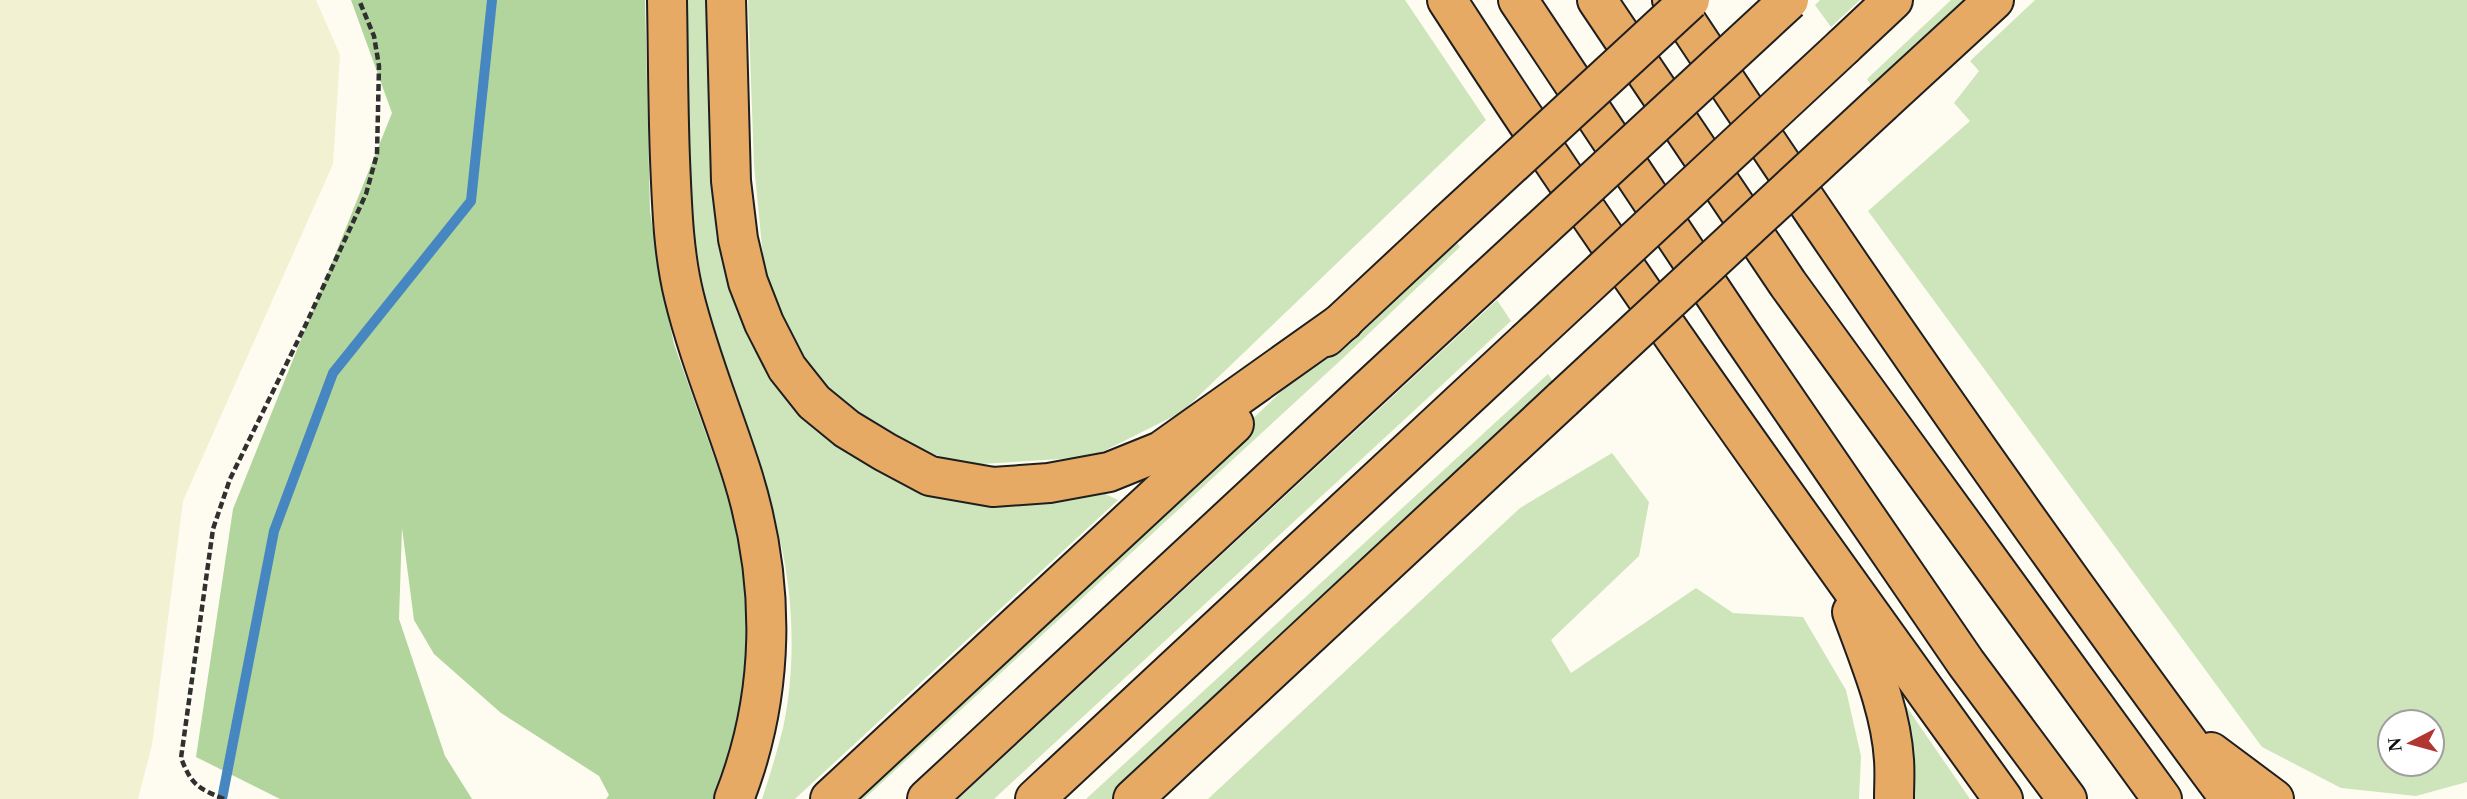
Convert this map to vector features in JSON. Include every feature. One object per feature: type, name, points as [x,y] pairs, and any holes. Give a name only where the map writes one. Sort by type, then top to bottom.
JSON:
[{"type":"highway","points":[[667,0],[672,223],[684,294],[700,355],[743,478],[759,541],[767,602],[766,655],[759,708],[747,766],[734,799]]},
{"type":"highway","points":[[726,0],[731,181],[738,239],[748,282],[764,323],[787,368],[814,402],[847,429],[885,453],[930,476],[993,487],[1049,483],[1109,472],[1161,451],[1344,321]]},
{"type":"highway","points":[[1447,0],[1509,96],[1834,564],[2003,799]]},
{"type":"highway","points":[[1518,0],[1732,321],[1951,640],[2067,799]]},
{"type":"highway","points":[[1597,0],[1788,284],[2162,799]]},
{"type":"highway","points":[[1672,0],[1822,227],[2230,799]]},
{"type":"highway","points":[[830,799],[1690,0]]},
{"type":"highway","points":[[927,799],[1789,0]]},
{"type":"highway","points":[[1035,799],[1893,0]]},
{"type":"highway","points":[[1133,799],[1994,0]]},
{"type":"highway","points":[[1834,564],[1872,666],[1888,721],[1894,759],[1894,799]]},
{"type":"highway","points":[[1162,799],[1250,690]]},
{"type":"highway","points":[[2171,719],[2273,799]]},
{"type":"path","points":[[225,799],[190,780],[181,758],[213,529],[230,479],[366,194],[377,154],[379,66],[374,36],[359,0]]},
{"type":"green space","points":[[0,0],[316,0],[340,55],[333,164],[183,501],[152,745],[138,799],[0,799]]},
{"type":"green space","points":[[351,0],[645,0],[650,211],[660,278],[674,344],[730,502],[748,594],[746,696],[719,799],[606,799],[609,795],[599,776],[501,713],[434,654],[414,620],[402,528],[399,619],[445,756],[472,799],[280,799],[196,757],[233,509],[392,113]]},
{"type":"green space","points":[[685,0],[706,0],[710,156],[716,236],[737,312],[753,344],[853,451],[1097,490],[1118,500],[795,799],[762,799],[783,728],[790,685],[792,641],[787,575],[776,523],[703,285],[689,179]]},
{"type":"green space","points":[[748,0],[1405,0],[1486,120],[1182,412],[1092,457],[964,465],[866,430],[799,364],[765,277],[754,165]]},
{"type":"green space","points":[[1820,0],[1860,0],[1831,27],[1815,5]]},
{"type":"green space","points":[[1951,0],[1976,0],[1876,93],[1867,79]]},
{"type":"green space","points":[[2035,0],[2467,0],[2467,782],[2416,796],[2341,788],[2262,747],[1868,211],[1970,121],[1954,103],[1979,71],[1970,61]]},
{"type":"green space","points":[[1450,232],[1460,247],[1341,360],[864,799],[841,799],[1207,462]]},
{"type":"green space","points":[[1497,300],[1511,321],[994,799],[958,799]]},
{"type":"green space","points":[[1548,374],[1557,387],[1112,799],[1086,799]]},
{"type":"green space","points":[[1612,453],[1649,502],[1639,556],[1551,640],[1571,673],[1696,588],[1733,613],[1803,617],[1846,690],[1861,756],[1859,799],[1208,799],[1520,508]]},
{"type":"green space","points":[[1906,706],[1970,799],[1910,799],[1901,710]]},
{"type":"waterway","points":[[222,799],[274,531],[333,373],[471,201],[492,0]]}]
